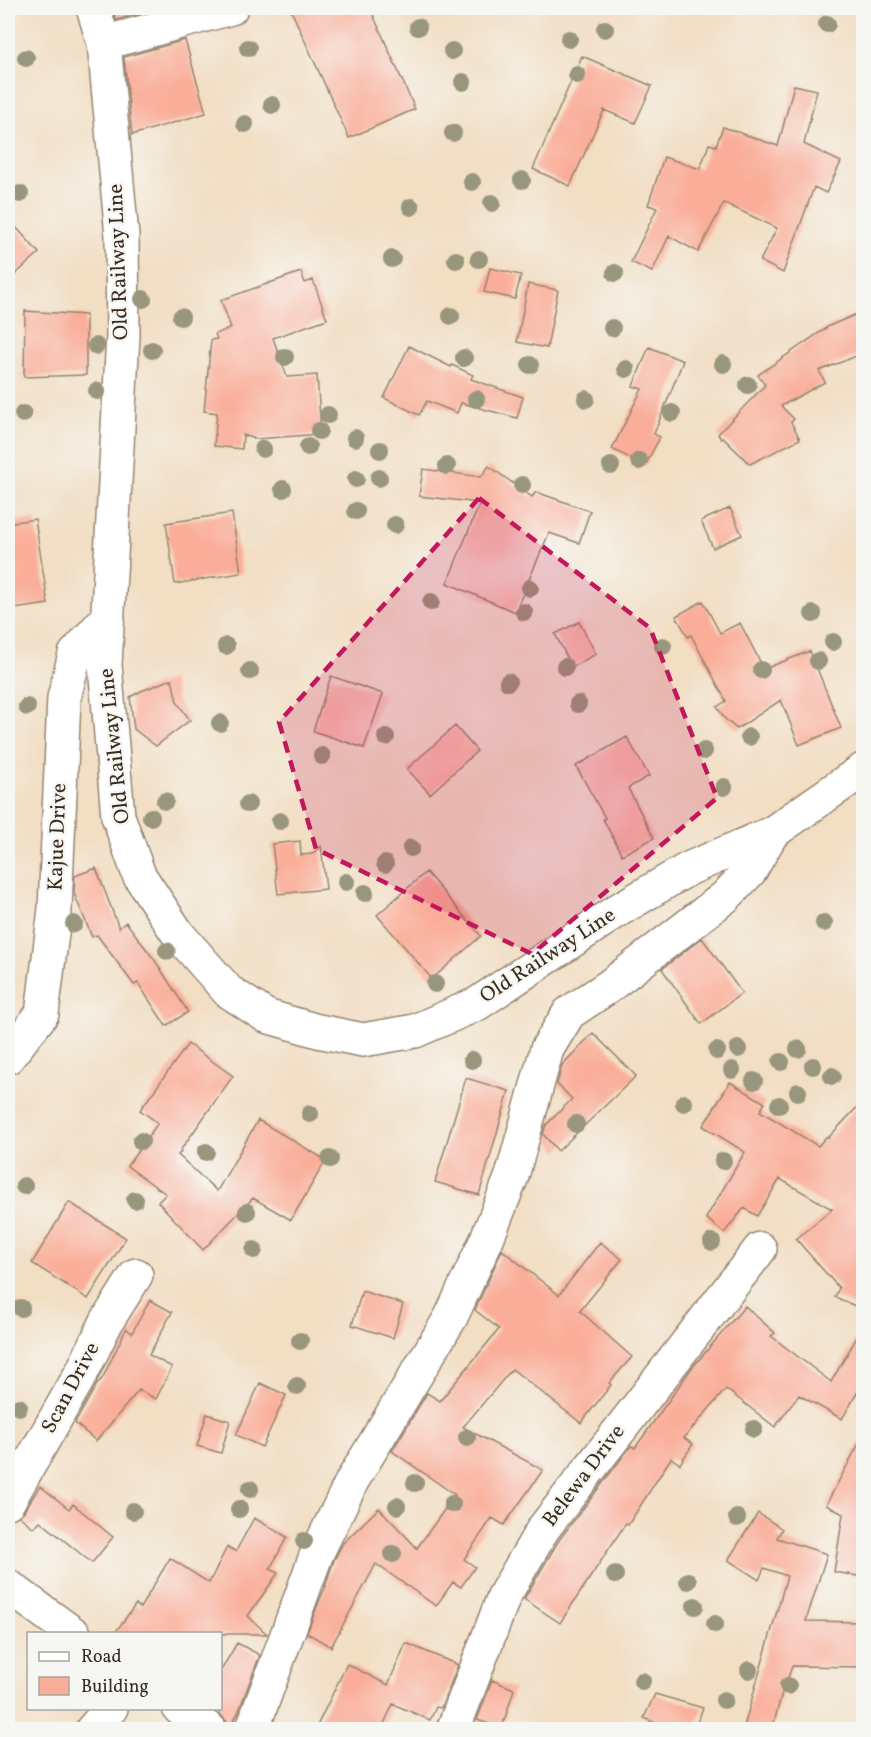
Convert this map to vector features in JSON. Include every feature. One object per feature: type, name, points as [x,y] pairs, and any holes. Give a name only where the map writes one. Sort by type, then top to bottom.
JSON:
[{"type":"street","name":"Old Railway Line","points":[[93,8],[104,43],[123,236],[123,336],[105,664],[118,816],[139,875],[178,934],[228,991],[266,1016],[318,1031],[363,1040],[415,1031],[477,1004],[620,909],[688,870],[772,833],[864,768]]},
{"type":"street","points":[[104,43],[231,8]]},
{"type":"street","name":"Kajue Drive","points":[[8,1057],[42,1014],[55,909],[64,698],[75,654],[108,617]]},
{"type":"street","name":"Old Railway Line","points":[[252,1730],[316,1553],[352,1481],[450,1317],[486,1241],[512,1176],[547,1049],[569,1013],[608,987],[725,897],[750,871],[772,833]]},
{"type":"street","name":"Belewa Drive","points":[[453,1730],[504,1596],[543,1529],[760,1249]]},
{"type":"street","name":"Scan Drive","points":[[8,1502],[82,1372],[107,1321],[136,1275]]},
{"type":"street","points":[[8,1586],[71,1632]]},
{"type":"street","points":[[92,1730],[109,1710]]},
{"type":"street","points":[[182,1710],[210,1730]]},
{"type":"highlighted area","points":[[479,498],[650,628],[717,798],[532,954],[316,849],[279,722]]},
{"type":"building","points":[[112,8],[162,8],[116,20]]},
{"type":"building","points":[[290,8],[370,8],[415,109],[349,138]]},
{"type":"building","points":[[185,40],[206,113],[132,135],[124,57]]},
{"type":"building","points":[[582,56],[652,86],[635,123],[604,110],[570,186],[533,169]]},
{"type":"building","points":[[794,85],[817,90],[804,144],[841,162],[826,193],[814,187],[783,273],[760,261],[777,228],[724,203],[698,252],[669,236],[652,272],[631,262],[657,208],[648,205],[664,157],[700,169],[709,144],[716,146],[723,127],[778,146]]},
{"type":"building","points":[[8,218],[39,253],[8,281]]},
{"type":"building","points":[[490,268],[521,275],[515,299],[484,292]]},
{"type":"building","points":[[301,272],[305,283],[313,280],[327,319],[273,338],[287,377],[317,375],[321,434],[256,439],[243,435],[242,449],[214,446],[217,413],[204,411],[211,340],[217,339],[215,334],[231,328],[221,300]]},
{"type":"building","points":[[528,284],[558,290],[547,348],[517,342]]},
{"type":"building","points":[[25,311],[86,315],[86,375],[24,377]]},
{"type":"building","points":[[864,311],[864,353],[819,371],[825,382],[781,406],[794,419],[791,422],[800,439],[750,464],[723,438],[721,439],[718,434],[765,385],[758,375],[829,326]]},
{"type":"building","points":[[409,346],[473,375],[471,379],[523,397],[517,418],[461,403],[457,413],[427,401],[419,415],[384,398]]},
{"type":"building","points":[[649,347],[683,361],[654,434],[660,437],[645,466],[612,449],[642,389],[633,386]]},
{"type":"building","points":[[489,466],[532,497],[536,492],[590,511],[579,543],[549,533],[515,612],[447,583],[480,503],[419,496],[423,469],[481,477]]},
{"type":"building","points":[[730,508],[742,535],[713,548],[701,521]]},
{"type":"building","points":[[232,513],[241,573],[175,584],[166,523]]},
{"type":"building","points":[[35,519],[48,604],[8,610],[8,523]]},
{"type":"building","points":[[703,601],[720,633],[740,623],[764,669],[810,651],[841,728],[799,745],[781,700],[737,729],[725,719],[717,707],[726,701],[691,635],[688,637],[676,616]]},
{"type":"building","points":[[579,622],[596,654],[572,667],[555,634]]},
{"type":"building","points":[[331,676],[383,694],[364,748],[313,731]]},
{"type":"building","points":[[172,679],[177,702],[190,720],[156,746],[134,729],[130,697]]},
{"type":"building","points":[[455,726],[477,751],[430,794],[407,769]]},
{"type":"building","points":[[627,737],[649,776],[628,788],[654,838],[622,855],[603,819],[605,818],[576,766]]},
{"type":"building","points":[[300,841],[301,855],[312,854],[321,846],[326,889],[278,894],[272,844]]},
{"type":"building","points":[[96,868],[119,928],[126,922],[156,962],[188,1012],[166,1026],[138,983],[134,985],[97,935],[92,937],[74,893],[75,876]]},
{"type":"building","points":[[426,872],[481,936],[432,979],[377,915]]},
{"type":"building","points":[[702,938],[742,993],[701,1024],[662,969]]},
{"type":"building","points":[[593,1033],[636,1076],[558,1151],[543,1134],[546,1125],[572,1099],[557,1084],[562,1065]]},
{"type":"building","points":[[188,1044],[233,1076],[178,1155],[217,1191],[258,1120],[326,1160],[291,1220],[253,1198],[203,1250],[158,1202],[166,1194],[127,1166],[158,1123],[140,1110]]},
{"type":"building","points":[[466,1078],[509,1091],[479,1195],[435,1182]]},
{"type":"building","points":[[730,1082],[765,1103],[760,1111],[818,1146],[864,1100],[864,1310],[835,1297],[839,1288],[796,1239],[832,1209],[780,1179],[757,1216],[744,1208],[724,1233],[706,1218],[745,1152],[703,1126]]},
{"type":"building","points":[[69,1202],[126,1238],[88,1299],[32,1263]]},
{"type":"building","points":[[600,1242],[622,1259],[580,1311],[632,1357],[609,1383],[611,1385],[581,1423],[512,1369],[463,1427],[543,1470],[504,1525],[492,1518],[464,1559],[475,1567],[461,1587],[453,1582],[436,1606],[376,1564],[331,1647],[307,1633],[334,1560],[343,1543],[379,1508],[417,1548],[455,1495],[392,1451],[427,1393],[440,1401],[499,1329],[475,1310],[502,1250],[559,1295]]},
{"type":"building","points":[[362,1291],[403,1304],[393,1338],[352,1325]]},
{"type":"building","points":[[150,1300],[172,1312],[149,1355],[172,1367],[156,1399],[139,1390],[96,1441],[75,1423],[103,1377],[126,1329],[132,1333]]},
{"type":"building","points":[[745,1306],[775,1333],[771,1336],[831,1382],[864,1325],[864,1381],[842,1419],[799,1395],[775,1427],[726,1389],[684,1438],[693,1444],[680,1464],[671,1458],[560,1623],[524,1599],[559,1540],[631,1446],[635,1448],[691,1369]]},
{"type":"building","points":[[260,1383],[286,1395],[262,1447],[236,1435]]},
{"type":"building","points":[[207,1414],[230,1421],[221,1453],[197,1446]]},
{"type":"building","points":[[864,1434],[864,1577],[834,1572],[843,1514],[826,1505]]},
{"type":"building","points":[[40,1486],[69,1509],[73,1504],[113,1537],[92,1563],[40,1521],[34,1528],[19,1516]]},
{"type":"building","points":[[758,1513],[782,1529],[777,1538],[827,1554],[806,1621],[864,1622],[864,1667],[792,1666],[786,1678],[772,1730],[743,1730],[787,1576],[764,1568],[759,1580],[728,1560]]},
{"type":"building","points":[[254,1518],[287,1537],[270,1569],[278,1573],[248,1616],[267,1634],[115,1632],[136,1604],[140,1608],[170,1558],[209,1583],[227,1547],[236,1551]]},
{"type":"building","points":[[237,1643],[260,1655],[238,1713],[228,1730],[227,1722],[220,1714],[222,1710],[222,1669]]},
{"type":"building","points":[[406,1643],[458,1665],[441,1708],[436,1707],[430,1720],[393,1704],[381,1730],[315,1730],[347,1664],[388,1685]]},
{"type":"building","points":[[492,1680],[514,1689],[502,1728],[477,1720]]},
{"type":"building","points":[[655,1694],[703,1708],[694,1730],[670,1730],[644,1718]]}]
